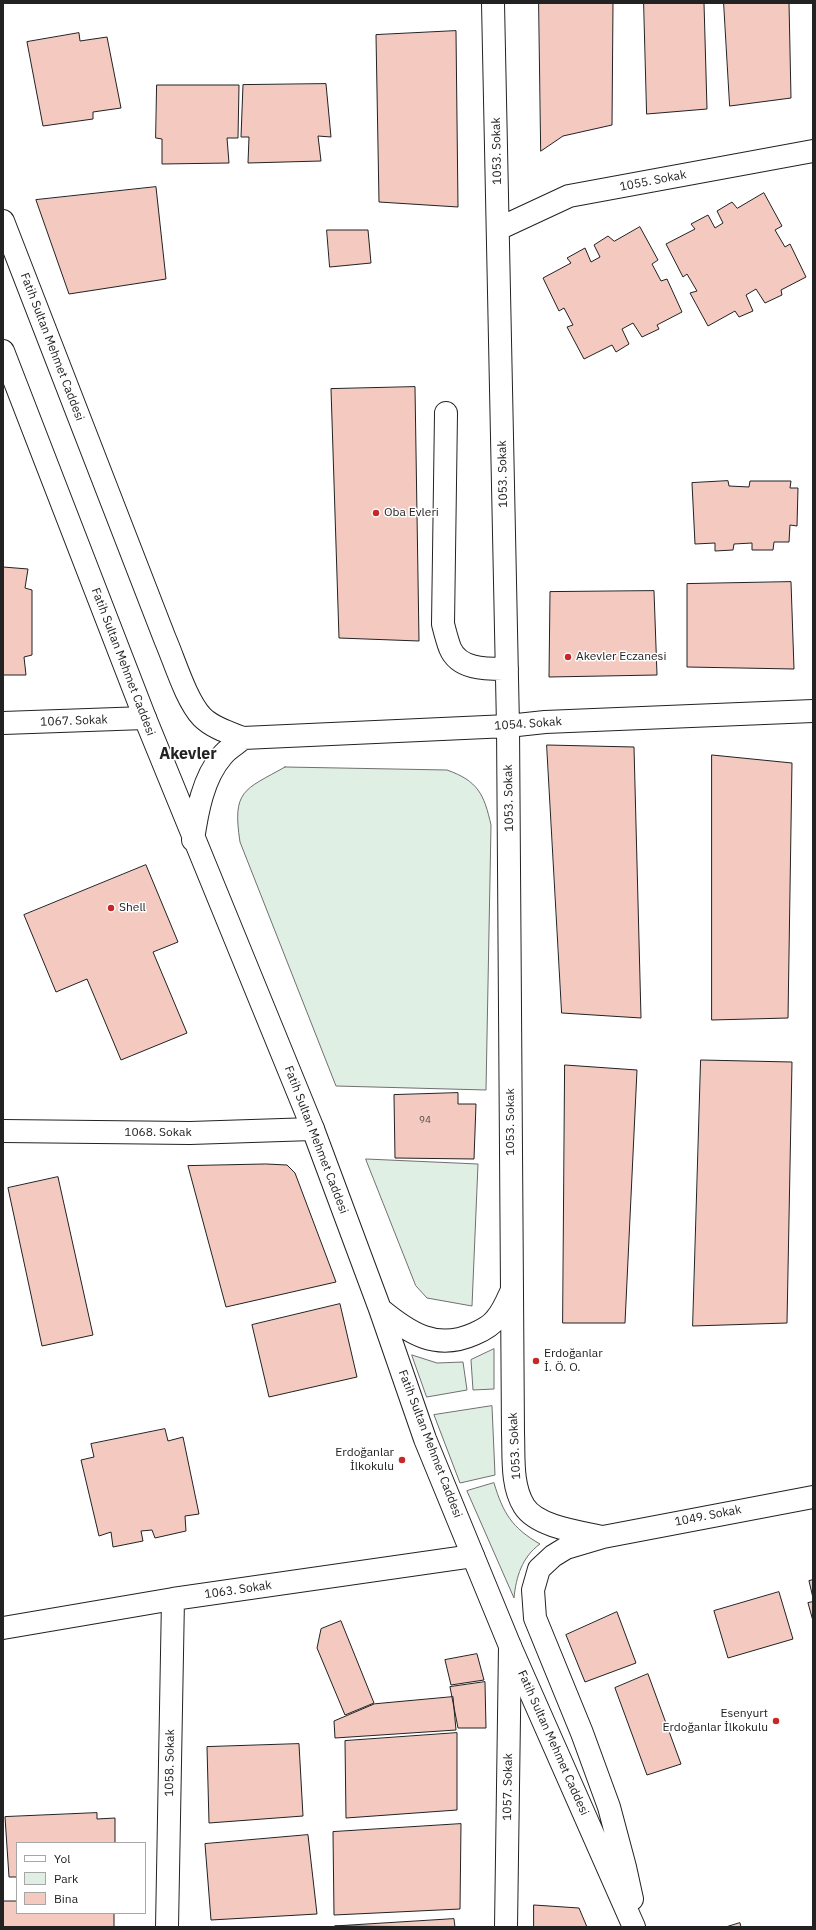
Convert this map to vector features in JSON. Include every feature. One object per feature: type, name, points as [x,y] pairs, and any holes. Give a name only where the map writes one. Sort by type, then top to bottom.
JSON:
[{"type":"main road","name":"1053. Sokak","points":[[494,3],[508,726],[512,1433],[514,1472],[517,1488],[524,1506],[537,1519],[564,1529],[602,1537]]},
{"type":"main road","name":"1055. Sokak","points":[[498,229],[569,196],[813,151]]},
{"type":"main road","name":"Fatih Sultan Mehmet Caddesi","points":[[3,221],[165,639],[193,706],[203,718],[221,730],[243,738]]},
{"type":"main road","name":"Fatih Sultan Mehmet Caddesi","points":[[3,351],[193,840],[313,1129],[380,1309],[425,1439],[510,1646],[636,1927]]},
{"type":"main road","points":[[446,413],[443,624],[450,649],[457,658],[465,664],[480,668],[507,669]]},
{"type":"main road","name":"1054. Sokak","points":[[243,738],[508,726],[545,722],[813,711]]},
{"type":"main road","name":"1067. Sokak","points":[[3,723],[145,718]]},
{"type":"main road","points":[[193,840],[197,814],[208,779],[222,755],[243,738]]},
{"type":"main road","name":"1068. Sokak","points":[[3,1132],[190,1133],[313,1129]]},
{"type":"main road","points":[[380,1309],[398,1325],[413,1334],[440,1342],[462,1340],[482,1330],[496,1319],[512,1289]]},
{"type":"main road","name":"1049. Sokak","points":[[636,1927],[626,1867],[609,1807],[582,1733],[535,1618],[533,1590],[539,1570],[553,1556],[566,1548],[602,1537],[813,1497]]},
{"type":"main road","name":"1063. Sokak","points":[[3,1628],[173,1599],[474,1556]]},
{"type":"main road","name":"1058. Sokak","points":[[167,1927],[173,1599]]},
{"type":"main road","name":"1057. Sokak","points":[[506,1927],[510,1646]]},
{"type":"green space","points":[[285,767],[447,770],[466,779],[478,790],[486,805],[491,825],[486,1090],[336,1086],[240,842],[238,812],[240,801],[244,794],[260,781]]},
{"type":"green space","points":[[366,1159],[478,1164],[472,1306],[427,1298],[416,1286]]},
{"type":"green space","points":[[494,1349],[494,1389],[473,1390],[471,1360]]},
{"type":"green space","points":[[412,1355],[437,1363],[463,1362],[467,1390],[427,1397]]},
{"type":"green space","points":[[492,1406],[495,1475],[460,1483],[434,1415]]},
{"type":"green space","points":[[494,1483],[501,1503],[510,1519],[522,1532],[540,1544],[524,1561],[518,1575],[514,1598],[467,1491]]},
{"type":"building","points":[[539,3],[613,3],[612,125],[563,136],[541,151]]},
{"type":"building","points":[[644,3],[704,3],[707,109],[647,114]]},
{"type":"building","points":[[724,3],[789,3],[791,98],[730,106]]},
{"type":"building","points":[[456,31],[458,207],[379,202],[376,35]]},
{"type":"building","points":[[79,33],[80,41],[107,37],[121,108],[93,112],[93,119],[43,126],[27,42]]},
{"type":"building","points":[[326,84],[331,137],[318,136],[321,161],[248,163],[249,137],[241,137],[243,85]]},
{"type":"building","points":[[157,85],[239,85],[238,138],[227,138],[229,163],[162,164],[162,139],[156,138]]},
{"type":"building","points":[[156,187],[166,279],[69,294],[36,200]]},
{"type":"building","points":[[764,193],[782,226],[775,230],[785,247],[790,244],[806,277],[781,290],[782,295],[765,303],[756,289],[746,295],[753,311],[739,317],[735,311],[708,326],[690,293],[697,291],[687,274],[683,277],[666,244],[695,229],[691,224],[708,215],[715,228],[723,223],[717,211],[732,202],[737,208]]},
{"type":"building","points":[[640,227],[658,260],[652,264],[661,281],[667,279],[682,312],[657,325],[659,329],[642,337],[633,323],[622,329],[629,344],[616,352],[612,345],[584,359],[567,327],[573,325],[564,308],[559,311],[543,278],[571,263],[567,258],[585,248],[591,262],[600,257],[594,245],[608,236],[614,241]]},
{"type":"building","points":[[327,230],[368,230],[371,263],[330,267]]},
{"type":"building","name":"Oba Evleri","points":[[415,387],[419,641],[339,638],[331,389]]},
{"type":"building","points":[[728,481],[729,486],[749,487],[750,481],[791,481],[790,488],[798,488],[797,526],[790,525],[789,542],[774,542],[773,550],[752,550],[752,543],[734,544],[733,550],[715,551],[715,543],[695,544],[692,483]]},
{"type":"building","points":[[3,567],[28,569],[25,588],[32,590],[32,655],[24,657],[26,675],[3,675]]},
{"type":"building","points":[[791,582],[794,669],[687,667],[687,584]]},
{"type":"building","points":[[654,591],[657,675],[549,677],[550,592]]},
{"type":"building","points":[[547,745],[634,747],[641,1018],[562,1013]]},
{"type":"building","points":[[712,755],[792,763],[788,1018],[712,1020]]},
{"type":"building","points":[[146,865],[178,942],[153,952],[187,1033],[121,1060],[87,979],[56,992],[24,915]]},
{"type":"building","points":[[701,1060],[792,1062],[787,1323],[693,1326]]},
{"type":"building","points":[[565,1065],[637,1070],[625,1323],[563,1323]]},
{"type":"building","points":[[458,1093],[458,1104],[476,1104],[474,1159],[395,1158],[394,1095]]},
{"type":"building","points":[[266,1164],[287,1165],[295,1173],[336,1282],[226,1307],[188,1166]]},
{"type":"building","points":[[58,1177],[93,1335],[42,1346],[8,1188]]},
{"type":"building","points":[[340,1304],[357,1377],[269,1397],[252,1325]]},
{"type":"building","points":[[165,1429],[168,1441],[183,1437],[199,1514],[185,1516],[186,1531],[155,1538],[152,1530],[141,1531],[143,1541],[113,1547],[111,1532],[99,1536],[81,1460],[94,1457],[91,1444]]},
{"type":"building","points":[[813,1580],[813,1598],[809,1581]]},
{"type":"building","points":[[779,1592],[793,1639],[728,1658],[714,1611]]},
{"type":"building","points":[[813,1602],[813,1621],[808,1603]]},
{"type":"building","points":[[617,1612],[636,1663],[585,1682],[566,1635]]},
{"type":"building","points":[[341,1621],[374,1703],[345,1715],[317,1648],[321,1629]]},
{"type":"building","points":[[477,1654],[484,1680],[451,1685],[445,1660]]},
{"type":"building","points":[[648,1674],[681,1764],[647,1775],[615,1688]]},
{"type":"building","points":[[485,1682],[486,1728],[458,1728],[450,1687]]},
{"type":"building","points":[[453,1697],[456,1730],[335,1738],[334,1721],[374,1704]]},
{"type":"building","points":[[457,1733],[457,1810],[346,1818],[345,1741]]},
{"type":"building","points":[[299,1744],[303,1816],[209,1823],[207,1747]]},
{"type":"building","points":[[97,1813],[97,1819],[115,1818],[115,1842],[16,1842],[16,1877],[9,1877],[5,1817]]},
{"type":"building","points":[[461,1824],[460,1909],[334,1915],[333,1832]]},
{"type":"building","points":[[308,1835],[317,1914],[211,1920],[205,1844]]},
{"type":"building","points":[[3,1901],[16,1901],[16,1914],[114,1914],[114,1927],[3,1927]]},
{"type":"building","points":[[534,1905],[579,1908],[587,1927],[534,1927]]},
{"type":"building","points":[[454,1919],[455,1927],[335,1926]]},
{"type":"building","points":[[740,1923],[741,1927],[726,1927]]},
{"type":"place","name":"Oba Evleri","points":[[376,513]]},
{"type":"place","name":"Akevler Eczanesi","points":[[568,657]]},
{"type":"place","name":"Shell","points":[[111,908]]},
{"type":"place","name":"Erdoğanlar İ. Ö. O.","points":[[536,1361]]},
{"type":"place","name":"Erdoğanlar İlkokulu","points":[[402,1460]]},
{"type":"place","name":"Esenyurt Erdoğanlar İlkokulu","points":[[776,1721]]},
{"type":"district","name":"Akevler","points":[[188,754]]}]
